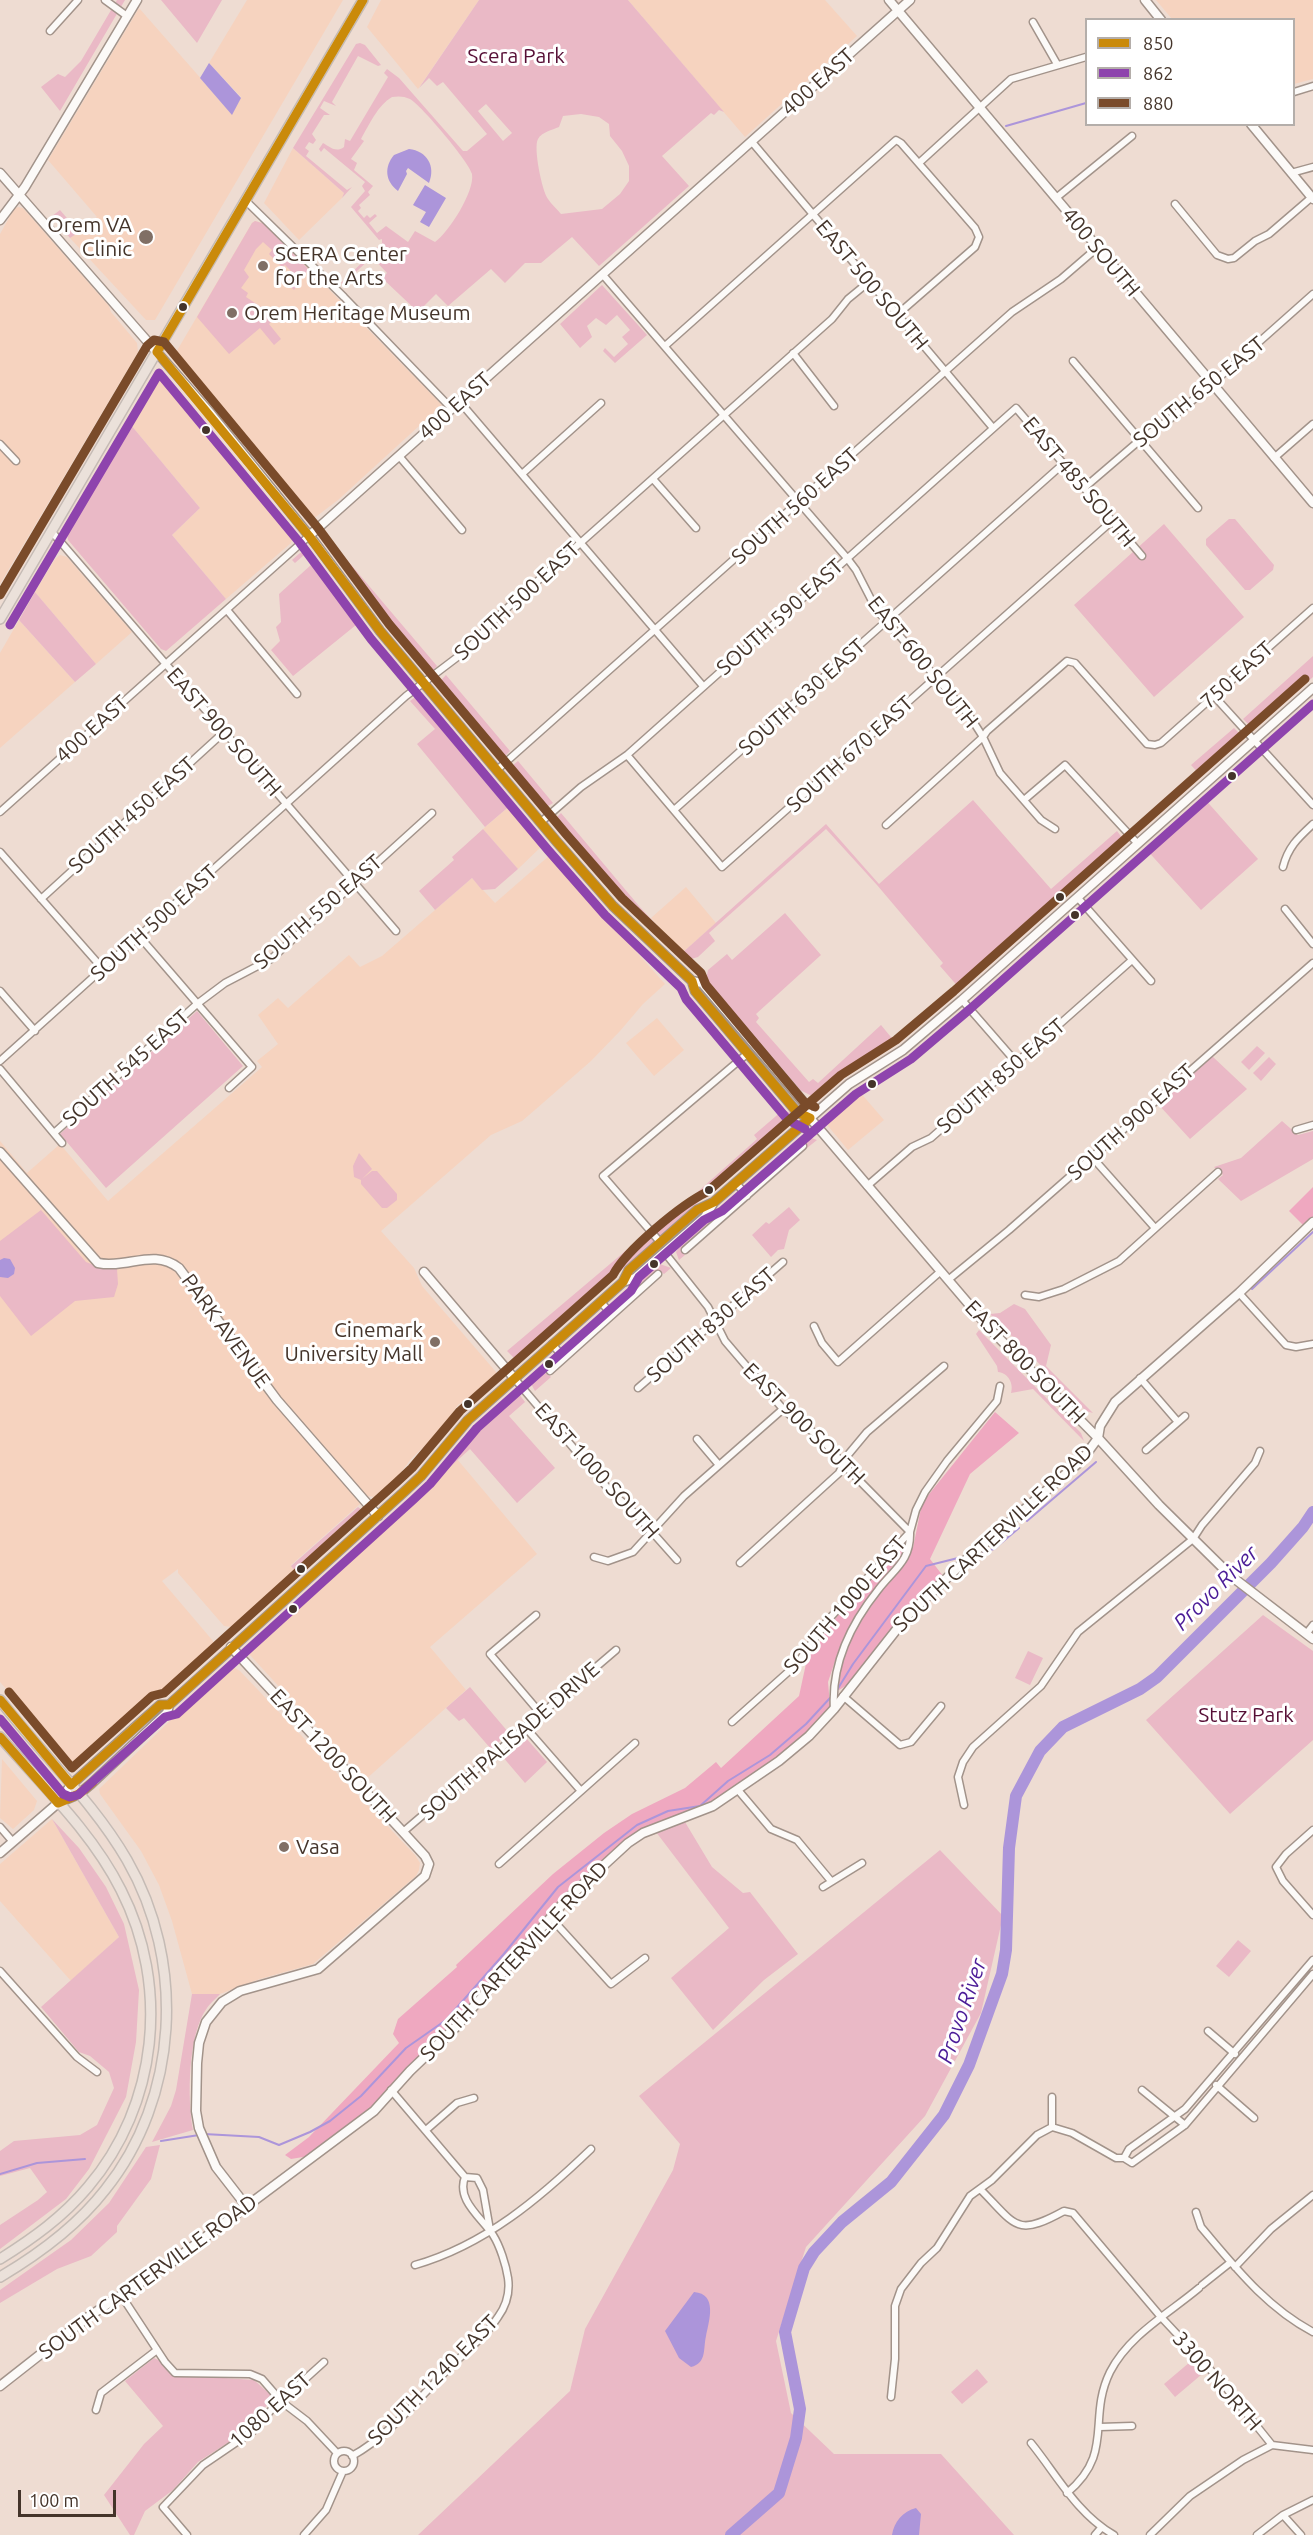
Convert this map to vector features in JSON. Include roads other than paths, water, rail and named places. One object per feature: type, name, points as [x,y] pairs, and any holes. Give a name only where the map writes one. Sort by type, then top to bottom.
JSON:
[{"type":"main road","points":[[0,619],[363,0]]},
{"type":"main road","points":[[0,1700],[79,1794],[119,1846],[137,1877],[151,1912],[160,1946],[166,1983],[167,2017],[163,2059],[155,2091],[131,2151],[112,2180],[90,2207],[65,2231],[0,2277]]},
{"type":"main road","points":[[0,1737],[86,1834],[121,1889],[135,1921],[150,1978],[151,2024],[143,2080],[132,2114],[107,2162],[64,2212],[34,2237],[0,2259]]},
{"type":"street","points":[[50,32],[78,0]]},
{"type":"street","points":[[105,0],[128,16]]},
{"type":"street","points":[[0,220],[19,194],[137,0]]},
{"type":"street","name":"400 SOUTH","points":[[889,0],[1313,503]]},
{"type":"street","name":"400 EAST","points":[[0,812],[910,0]]},
{"type":"street","points":[[1145,0],[1157,18]]},
{"type":"street","points":[[1033,22],[1057,64]]},
{"type":"street","points":[[919,163],[1011,79],[1085,57]]},
{"type":"street","points":[[1295,91],[1313,86]]},
{"type":"street","points":[[1175,204],[1217,255],[1228,259],[1237,256],[1255,241],[1269,234],[1312,198],[1253,126]]},
{"type":"street","points":[[1056,198],[1132,136]]},
{"type":"street","points":[[665,346],[896,140],[900,141],[919,163],[976,230],[979,237],[975,247],[898,314]]},
{"type":"street","name":"EAST 500 SOUTH","points":[[752,142],[993,428]]},
{"type":"street","points":[[1291,173],[1313,167]]},
{"type":"street","points":[[0,173],[157,352],[309,536],[380,631],[541,822],[613,906],[692,981],[695,991],[797,1112],[810,1118]]},
{"type":"street","points":[[246,201],[344,297],[452,409]]},
{"type":"street","name":"SOUTH 560 EAST","points":[[497,770],[1012,312],[1061,279],[1097,248]]},
{"type":"street","name":"EAST 600 SOUTH","points":[[603,275],[847,558],[856,570],[875,609],[969,715],[983,737],[1000,773],[1041,820],[1055,829]]},
{"type":"street","name":"SOUTH 500 EAST","points":[[0,1061],[422,682],[435,676],[468,649],[496,618],[832,319],[848,299],[870,281]]},
{"type":"street","name":"SOUTH 650 EAST","points":[[1084,488],[1140,440],[1170,419],[1212,384],[1313,294]]},
{"type":"street","points":[[793,353],[834,406]]},
{"type":"street","points":[[1073,361],[1198,508]]},
{"type":"street","points":[[460,402],[703,686]]},
{"type":"street","points":[[522,474],[601,403]]},
{"type":"street","name":"SOUTH 590 EAST","points":[[541,822],[581,787],[627,754],[1016,408]]},
{"type":"street","name":"EAST 485 SOUTH","points":[[1016,408],[1142,556]]},
{"type":"street","points":[[1274,458],[1313,424]]},
{"type":"street","points":[[0,444],[16,461]]},
{"type":"street","points":[[399,456],[462,530]]},
{"type":"street","name":"SOUTH 630 EAST","points":[[674,810],[1063,464]]},
{"type":"street","points":[[653,479],[696,528]]},
{"type":"street","name":"SOUTH 670 EAST","points":[[674,810],[722,867],[1112,521]]},
{"type":"street","name":"EAST 900 SOUTH","points":[[52,532],[396,931]]},
{"type":"street","name":"750 EAST","points":[[983,737],[987,731],[1067,662],[1075,663],[1147,744],[1155,746],[1313,608]]},
{"type":"street","points":[[227,610],[297,694]]},
{"type":"street","points":[[623,1282],[628,1270],[697,1210],[714,1202],[849,1084],[903,1050],[962,1000],[1313,688]]},
{"type":"street","points":[[1214,696],[1313,805]]},
{"type":"street","name":"SOUTH 450 EAST","points":[[41,899],[224,732]]},
{"type":"street","points":[[886,825],[983,737]]},
{"type":"street","points":[[627,754],[674,810]]},
{"type":"street","points":[[1024,800],[1065,765],[1138,844]]},
{"type":"street","name":"SOUTH 550 EAST","points":[[197,1004],[225,983],[271,959],[432,813]]},
{"type":"street","points":[[1282,867],[1294,841],[1313,824]]},
{"type":"street","points":[[0,852],[103,969]]},
{"type":"street","points":[[1078,898],[1151,981]]},
{"type":"street","points":[[1285,909],[1313,944]]},
{"type":"street","points":[[139,936],[252,1067],[229,1088]]},
{"type":"street","name":"SOUTH 850 EAST","points":[[867,1186],[912,1147],[931,1137],[1132,960]]},
{"type":"street","name":"SOUTH 900 EAST","points":[[948,1280],[1009,1230],[1313,963]]},
{"type":"street","points":[[692,981],[702,983],[805,1104],[810,1118]]},
{"type":"street","points":[[0,991],[35,1031]]},
{"type":"street","points":[[962,1000],[1016,1062]]},
{"type":"street","name":"SOUTH 545 EAST","points":[[54,1133],[197,1004]]},
{"type":"street","points":[[660,1242],[603,1176],[748,1053]]},
{"type":"street","points":[[0,1069],[62,1143]]},
{"type":"street","name":"EAST 800 SOUTH","points":[[810,1118],[990,1329],[1231,1576],[1310,1636]]},
{"type":"street","points":[[1296,1130],[1313,1125]]},
{"type":"street","points":[[685,1250],[803,1146]]},
{"type":"street","name":"PARK AVENUE","points":[[0,1152],[98,1263],[112,1266],[158,1258],[171,1262],[179,1268],[277,1400],[378,1516]]},
{"type":"street","points":[[1092,1157],[1155,1228]]},
{"type":"street","points":[[1025,1295],[1039,1297],[1064,1290],[1119,1261],[1218,1172]]},
{"type":"street","points":[[736,1183],[747,1196]]},
{"type":"street","points":[[58,1803],[79,1794],[163,1717],[169,1705],[231,1647],[421,1476],[468,1420],[623,1282],[635,1278],[696,1225],[705,1217],[714,1202]]},
{"type":"street","points":[[664,1253],[667,1244],[694,1221],[697,1210]]},
{"type":"street","name":"SOUTH CARTERVILLE ROAD","points":[[0,2386],[88,2317],[171,2262],[374,2111],[391,2090],[456,2027],[588,1879],[638,1836],[705,1810],[738,1790],[809,1736],[834,1709],[908,1615],[970,1556],[1082,1460],[1098,1438],[1101,1426],[1112,1407],[1140,1378],[1239,1293],[1313,1222]]},
{"type":"street","points":[[696,1225],[704,1234]]},
{"type":"street","name":"EAST 900 SOUTH","points":[[664,1253],[702,1297],[725,1341],[783,1408],[796,1421],[819,1436],[844,1466],[910,1532]]},
{"type":"street","name":"SOUTH 830 EAST","points":[[638,1388],[783,1262]]},
{"type":"street","points":[[814,1326],[822,1343],[838,1362],[941,1271]]},
{"type":"street","name":"EAST 1000 SOUTH","points":[[424,1272],[611,1492],[631,1509],[677,1560]]},
{"type":"street","points":[[550,1371],[658,1274]]},
{"type":"street","points":[[1239,1293],[1286,1345],[1294,1347],[1313,1344]]},
{"type":"street","points":[[601,1302],[612,1315]]},
{"type":"street","points":[[552,1344],[564,1358]]},
{"type":"street","points":[[740,1563],[839,1473],[847,1456],[867,1432],[944,1366]]},
{"type":"street","points":[[1140,1378],[1178,1422]]},
{"type":"street","name":"SOUTH 1000 EAST","points":[[732,1722],[797,1664],[827,1621],[910,1532],[916,1510],[925,1492],[947,1461],[997,1401],[1000,1386]]},
{"type":"street","points":[[594,1557],[608,1561],[626,1556],[641,1545],[684,1496],[783,1408]]},
{"type":"street","points":[[1146,1450],[1185,1416]]},
{"type":"street","points":[[697,1439],[719,1465]]},
{"type":"street","points":[[964,1805],[958,1777],[963,1762],[973,1747],[1041,1686],[1078,1632],[1193,1539],[1202,1525],[1255,1463],[1260,1451]]},
{"type":"street","points":[[834,1709],[833,1678],[846,1643],[867,1604],[903,1562],[910,1545],[910,1532]]},
{"type":"street","points":[[536,1615],[490,1654],[541,1714]]},
{"type":"street","points":[[1310,1636],[1313,1625]]},
{"type":"street","name":"EAST 1200 SOUTH","points":[[231,1647],[404,1832],[429,1864],[425,1876],[318,1969],[240,1991],[222,2002],[211,2014],[202,2032],[197,2062],[196,2111],[199,2128],[216,2167],[247,2207]]},
{"type":"street","name":"SOUTH PALISADE DRIVE","points":[[404,1832],[616,1650]]},
{"type":"street","points":[[843,1696],[897,1744],[904,1745],[911,1742],[941,1706]]},
{"type":"street","points":[[0,1853],[58,1803],[70,1785],[160,1705],[169,1705]]},
{"type":"street","points":[[526,1728],[581,1791]]},
{"type":"street","points":[[499,1864],[635,1743]]},
{"type":"street","points":[[738,1790],[771,1829],[797,1840],[831,1881]]},
{"type":"street","points":[[0,1827],[13,1842]]},
{"type":"street","points":[[1313,1830],[1286,1854],[1276,1867],[1283,1881],[1313,1915]]},
{"type":"street","points":[[823,1887],[862,1863]]},
{"type":"street","points":[[551,1918],[610,1984],[645,1958]]},
{"type":"street","points":[[1125,2158],[1129,2149],[1185,2109],[1313,1960]]},
{"type":"street","points":[[0,1971],[77,2057],[98,2072]]},
{"type":"street","points":[[891,2397],[895,2373],[897,2296],[906,2282],[937,2248],[970,2196],[1036,2134],[1052,2127],[1072,2133],[1116,2158],[1125,2158],[1132,2163],[1185,2125],[1313,1974]]},
{"type":"street","points":[[1208,2031],[1240,2058]]},
{"type":"street","points":[[1211,2080],[1254,2118]]},
{"type":"street","points":[[391,2090],[465,2177],[477,2178],[483,2190],[490,2231]]},
{"type":"street","points":[[1142,2090],[1185,2125]]},
{"type":"street","points":[[1052,2097],[1052,2127]]},
{"type":"street","points":[[426,2130],[457,2103],[474,2098]]},
{"type":"street","points":[[415,2265],[436,2259],[479,2239],[527,2206],[591,2149]]},
{"type":"street","points":[[465,2177],[461,2187],[465,2197],[490,2231]]},
{"type":"street","name":"3300 NORTH","points":[[980,2189],[1007,2216],[1021,2226],[1039,2225],[1064,2211],[1073,2213],[1161,2317],[1219,2379],[1272,2445]]},
{"type":"street","points":[[1067,2493],[1091,2465],[1096,2453],[1101,2397],[1115,2363],[1127,2348],[1161,2317],[1233,2265],[1271,2229],[1313,2195]]},
{"type":"street","points":[[1196,2212],[1201,2227],[1233,2265],[1277,2310],[1313,2332]]},
{"type":"street","name":"SOUTH 1240 EAST","points":[[352,2456],[363,2450],[401,2416],[498,2317],[506,2304],[508,2278],[495,2238],[490,2231]]},
{"type":"street","points":[[122,2295],[157,2350],[176,2373],[250,2374],[262,2379],[282,2402],[307,2421],[337,2453]]},
{"type":"street","points":[[96,2410],[101,2393],[157,2350]]},
{"type":"street","name":"1080 EAST","points":[[187,2535],[163,2507],[203,2465],[253,2431],[272,2409],[324,2362]]},
{"type":"street","points":[[1100,2427],[1132,2426]]},
{"type":"street","points":[[1031,2443],[1067,2493],[1101,2528],[1114,2535]]},
{"type":"street","points":[[1150,2535],[1190,2496],[1214,2478],[1272,2445],[1313,2450]]},
{"type":"street","points":[[304,2535],[326,2510],[343,2471],[353,2465],[352,2456],[344,2451],[337,2453]]},
{"type":"street","points":[[337,2453],[334,2464],[343,2471]]},
{"type":"street","points":[[1257,2535],[1283,2515],[1313,2500]]},
{"type":"street","points":[[1283,2515],[1301,2535]]},
{"type":"street","points":[[1095,2535],[1101,2528]]},
{"type":"waterway","points":[[1006,126],[1085,103]]},
{"type":"waterway","points":[[1252,1289],[1313,1232]]},
{"type":"waterway","points":[[1027,1521],[1096,1462]]},
{"type":"waterway","name":"Provo River","points":[[731,2535],[779,2493],[796,2438],[800,2409],[785,2332],[804,2268],[814,2252],[842,2222],[891,2182],[944,2115],[969,2065],[1002,1974],[1006,1950],[1009,1848],[1016,1796],[1040,1751],[1063,1727],[1140,1689],[1157,1677],[1271,1563],[1303,1527],[1313,1512]]},
{"type":"waterway","points":[[983,1552],[994,1549],[1019,1528]]},
{"type":"waterway","points":[[837,1690],[853,1664],[926,1566],[962,1557]]},
{"type":"waterway","points":[[204,2134],[259,2137],[279,2145],[330,2121],[361,2096],[406,2048],[446,2020],[558,1887],[637,1825],[668,1811],[700,1806],[728,1781],[770,1755],[806,1724],[830,1698]]},
{"type":"waterway","points":[[161,2141],[199,2135]]},
{"type":"waterway","points":[[0,2174],[37,2163],[85,2159]]},
{"type":"place","name":"Orem VA Clinic","points":[[146,237]]},
{"type":"place","name":"SCERA Center for the Arts","points":[[263,266]]},
{"type":"place","name":"Orem Heritage Museum","points":[[232,313]]},
{"type":"place","name":"Cinemark University Mall","points":[[435,1342]]},
{"type":"place","name":"Vasa","points":[[284,1847]]},
{"type":"park label","name":"Scera Park","points":[[516,56]]},
{"type":"park label","name":"Stutz Park","points":[[1246,1715]]}]
